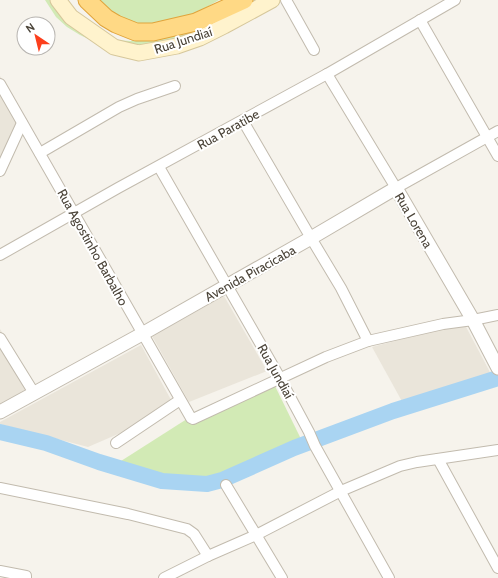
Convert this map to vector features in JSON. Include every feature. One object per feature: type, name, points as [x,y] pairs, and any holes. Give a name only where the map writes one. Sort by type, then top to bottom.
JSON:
[{"type":"highway","points":[[87,0],[106,18],[116,24],[136,32],[154,32],[196,22],[244,0]]},
{"type":"main road","name":"Rua Jundiaí","points":[[58,0],[71,17],[114,47],[138,53],[177,46],[200,38],[272,0]]},
{"type":"street","points":[[286,0],[314,50]]},
{"type":"street","name":"Rua Paratibe","points":[[0,255],[118,188],[327,74],[455,0]]},
{"type":"street","points":[[420,20],[498,156]]},
{"type":"street","name":"Rua Lorena","points":[[327,74],[396,188],[473,320],[498,367]]},
{"type":"street","name":"Rua Agostinho Barbalho","points":[[0,84],[191,418],[196,419],[280,378]]},
{"type":"street","points":[[40,153],[119,107],[175,86]]},
{"type":"street","points":[[243,121],[341,288],[368,341]]},
{"type":"street","points":[[0,171],[22,122]]},
{"type":"street","name":"Avenida Piracicaba","points":[[0,412],[142,334],[498,131]]},
{"type":"street","name":"Rua Jundiaí","points":[[159,167],[280,378],[384,576]]},
{"type":"street","points":[[280,378],[326,357],[368,341],[443,324],[498,315]]},
{"type":"street","points":[[0,338],[34,393]]},
{"type":"street","points":[[116,443],[180,400]]},
{"type":"street","points":[[164,578],[208,556],[256,535],[341,492],[400,466],[417,462],[498,450]]},
{"type":"street","points":[[438,460],[498,568]]},
{"type":"street","points":[[226,485],[282,578]]},
{"type":"street","points":[[0,488],[128,514],[187,528],[194,534],[208,556]]},
{"type":"street","points":[[0,571],[26,577]]},
{"type":"shaded area","points":[[0,76],[22,113],[0,165]]},
{"type":"shaded area","points":[[224,296],[267,371],[189,402],[152,336]]},
{"type":"shaded area","points":[[464,323],[492,376],[404,405],[372,347]]},
{"type":"shaded area","points":[[0,329],[33,385],[0,405]]},
{"type":"shaded area","points":[[141,345],[176,409],[88,447],[0,424],[0,422]]},
{"type":"green space","points":[[45,0],[62,0],[71,13],[116,40],[130,41],[154,39],[251,0],[188,34],[160,45],[111,50],[80,35],[67,27],[55,16]]},
{"type":"green space","points":[[78,0],[219,0],[200,11],[153,29],[91,14],[79,4]]},
{"type":"green space","points":[[274,384],[301,439],[222,480],[164,474],[121,461],[190,417]]},
{"type":"waterway","points":[[0,432],[46,443],[99,462],[162,481],[207,484],[222,480],[294,448],[393,411],[498,378]]}]
